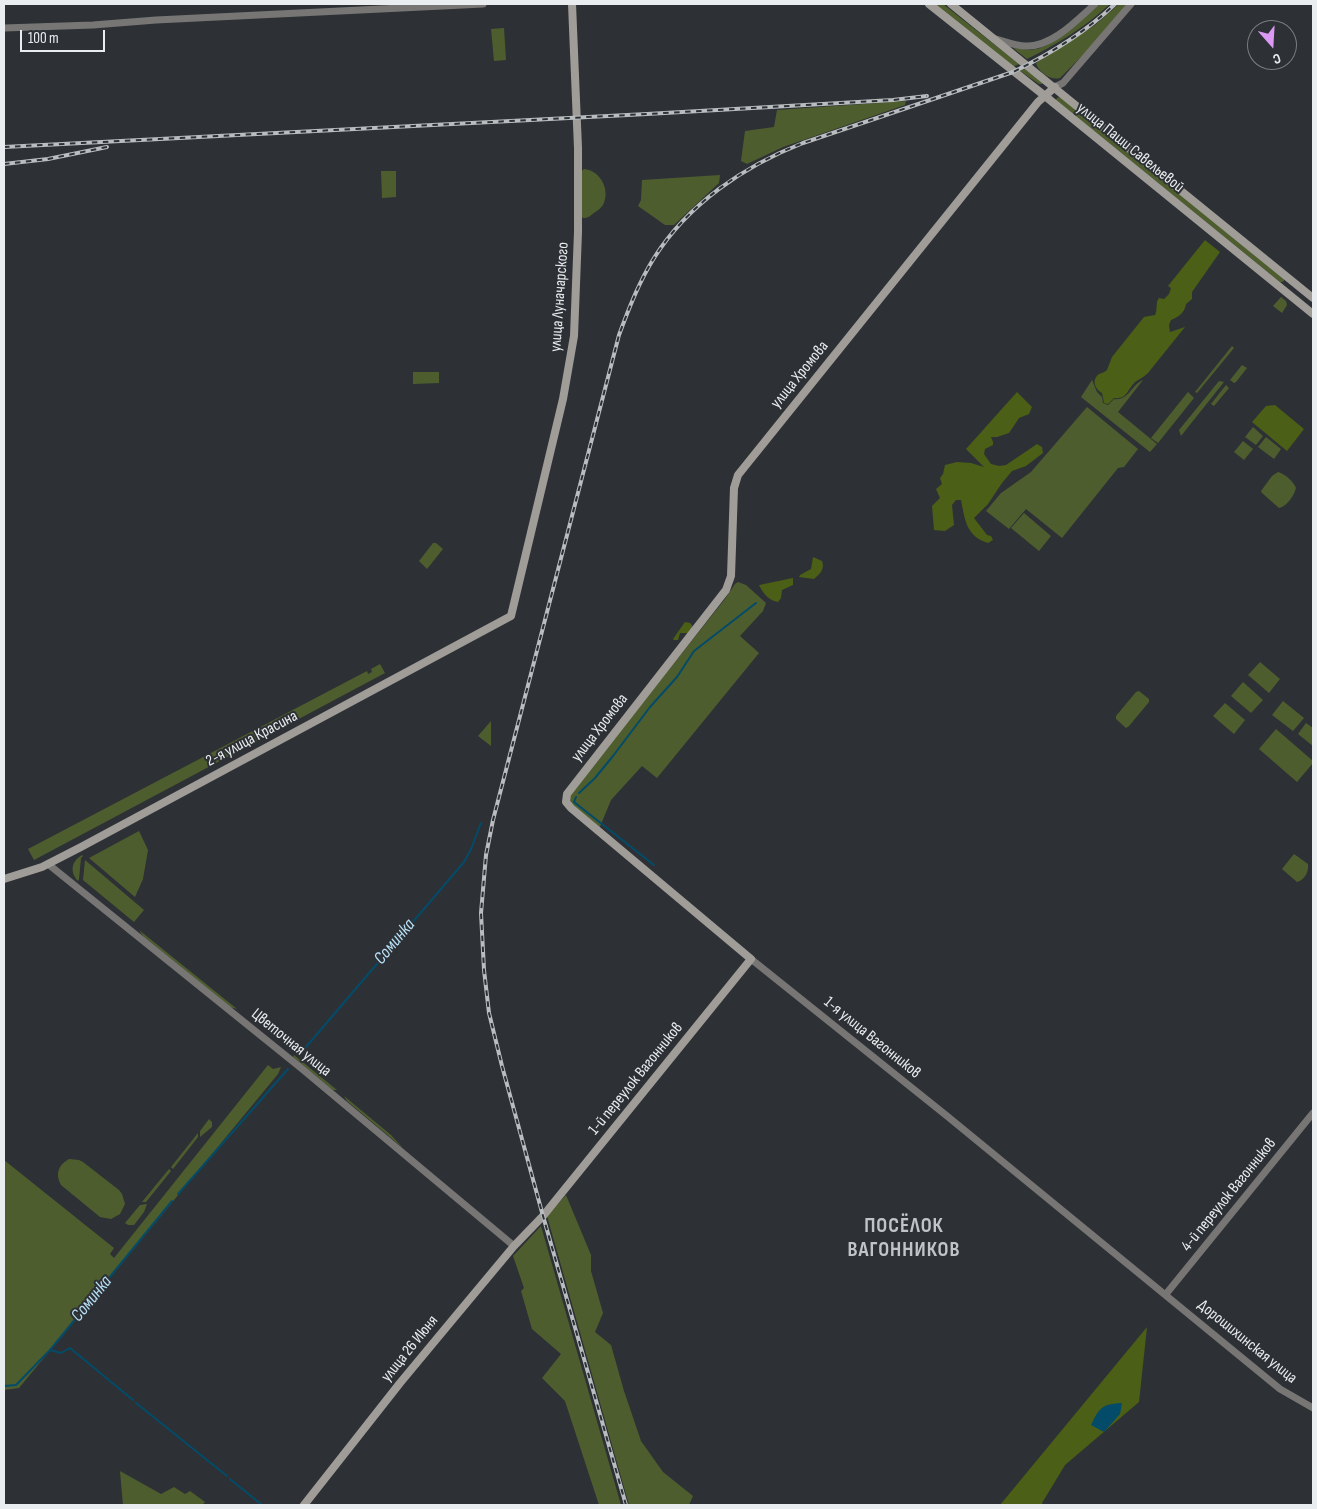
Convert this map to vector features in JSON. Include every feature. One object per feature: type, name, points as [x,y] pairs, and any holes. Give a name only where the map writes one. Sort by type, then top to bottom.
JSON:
[{"type":"main road","name":"улица Луначарского","points":[[511,616],[562,399],[574,336],[578,228],[578,159],[572,4]]},
{"type":"main road","name":"улица Паши Савельевой","points":[[929,4],[1313,314]]},
{"type":"main road","name":"улица Паши Савельевой","points":[[951,4],[1313,298]]},
{"type":"main road","name":"улица Хромова","points":[[566,799],[568,791],[726,590],[731,576],[734,488],[738,474],[1045,96],[1056,88]]},
{"type":"main road","points":[[1284,290],[1292,280]]},
{"type":"main road","name":"2-я улица Красина","points":[[4,879],[48,864],[511,616]]},
{"type":"main road","name":"1-я улица Вагонников","points":[[566,799],[570,808],[751,959]]},
{"type":"main road","name":"1-й переулок Вагонников","points":[[543,1216],[751,959]]},
{"type":"main road","name":"улица 26 Июня","points":[[304,1505],[400,1382],[514,1246],[543,1216]]},
{"type":"street","points":[[4,28],[483,4]]},
{"type":"street","points":[[995,39],[1022,46],[1042,44],[1055,37],[1095,4]]},
{"type":"street","name":"улица Хромова","points":[[1056,88],[1063,83],[1131,4]]},
{"type":"street","name":"Цветочная улица","points":[[48,864],[301,1068],[514,1246]]},
{"type":"street","name":"1-я улица Вагонников","points":[[751,959],[1166,1294]]},
{"type":"street","name":"4-й переулок Вагонников","points":[[1166,1294],[1313,1113]]},
{"type":"street","name":"Дорошихинская улица","points":[[1166,1294],[1280,1389],[1313,1408]]},
{"type":"green space","points":[[934,4],[943,4],[1019,64],[1013,67]]},
{"type":"green space","points":[[1100,4],[1110,4],[1081,28],[1027,59],[1013,48],[1030,50],[1043,47],[1060,37]]},
{"type":"green space","points":[[1119,4],[1127,4],[1086,52],[1060,78],[1049,77],[1039,70],[1036,63],[1095,25]]},
{"type":"green space","points":[[504,28],[506,60],[494,61],[491,29]]},
{"type":"green space","points":[[1024,68],[1042,84],[1039,84],[1019,70]]},
{"type":"green space","points":[[1059,97],[1284,279],[1284,281],[1280,282],[1056,100]]},
{"type":"green space","points":[[906,101],[905,105],[783,147],[747,164],[741,161],[745,131],[774,127],[777,110]]},
{"type":"green space","points":[[584,169],[590,170],[599,177],[603,182],[606,193],[603,205],[586,218],[581,216],[580,172]]},
{"type":"green space","points":[[381,171],[396,171],[396,197],[382,198]]},
{"type":"green space","points":[[720,175],[719,183],[674,225],[665,225],[638,206],[641,200],[642,180]]},
{"type":"green space","points":[[1205,240],[1220,252],[1192,292],[1192,299],[1186,304],[1181,314],[1171,320],[1169,325],[1170,332],[1185,327],[1148,373],[1135,382],[1124,396],[1114,398],[1108,404],[1104,403],[1102,393],[1095,384],[1095,379],[1099,374],[1107,370],[1112,357],[1144,317],[1155,315],[1159,298],[1164,299],[1169,294],[1171,288],[1168,286]]},
{"type":"green space","points":[[1281,297],[1286,301],[1287,305],[1282,313],[1273,306]]},
{"type":"green space","points":[[1232,346],[1234,348],[1197,393],[1195,392]]},
{"type":"green space","points":[[1242,365],[1247,368],[1234,383],[1230,380]]},
{"type":"green space","points":[[413,372],[439,372],[439,383],[413,384]]},
{"type":"green space","points":[[1092,380],[1097,392],[1102,397],[1103,403],[1108,405],[1114,399],[1123,398],[1143,380],[1118,412],[1157,444],[1150,452],[1081,397]]},
{"type":"green space","points":[[1219,381],[1224,382],[1181,436],[1179,430]]},
{"type":"green space","points":[[1226,385],[1229,388],[1214,406],[1211,404]]},
{"type":"green space","points":[[1017,392],[1032,407],[1029,414],[1019,418],[1009,433],[991,437],[993,445],[985,449],[984,454],[991,464],[999,466],[1006,465],[1037,444],[1042,447],[1043,453],[1026,466],[1012,471],[988,504],[974,518],[993,540],[988,543],[971,532],[961,500],[956,500],[952,505],[954,525],[945,531],[934,530],[932,506],[940,498],[936,489],[942,484],[940,478],[945,465],[957,462],[971,463],[984,467],[966,449]]},
{"type":"green space","points":[[1188,392],[1194,398],[1158,443],[1151,438]]},
{"type":"green space","points":[[1275,405],[1304,429],[1287,451],[1252,422],[1266,406]]},
{"type":"green space","points":[[1087,407],[1138,449],[1124,467],[1118,468],[1062,538],[1026,509],[1009,529],[986,511],[1001,493],[1031,472]]},
{"type":"green space","points":[[1253,427],[1263,436],[1256,445],[1245,437]]},
{"type":"green space","points":[[1266,437],[1281,449],[1274,459],[1258,447]]},
{"type":"green space","points":[[1243,441],[1253,449],[1244,460],[1234,452]]},
{"type":"green space","points":[[1278,472],[1289,478],[1296,488],[1290,500],[1279,508],[1261,491],[1272,476]]},
{"type":"green space","points":[[1024,513],[1051,536],[1039,551],[1011,528]]},
{"type":"green space","points":[[433,543],[436,543],[443,549],[427,569],[419,561]]},
{"type":"green space","points":[[813,557],[822,561],[823,566],[820,573],[814,579],[799,577],[811,569]]},
{"type":"green space","points":[[793,578],[793,585],[782,590],[781,598],[778,602],[767,596],[759,585]]},
{"type":"green space","points":[[738,582],[746,585],[766,603],[763,611],[740,636],[759,653],[657,778],[642,766],[611,800],[599,829],[570,802],[573,790]]},
{"type":"green space","points":[[685,622],[692,625],[692,630],[688,634],[680,633],[678,640],[674,640],[673,639]]},
{"type":"green space","points":[[1260,662],[1280,679],[1269,693],[1248,675]]},
{"type":"green space","points":[[380,664],[385,673],[34,860],[28,849],[367,671],[368,674],[372,672],[371,669]]},
{"type":"green space","points":[[1243,682],[1263,700],[1251,713],[1231,696]]},
{"type":"green space","points":[[1139,691],[1149,699],[1149,702],[1126,728],[1116,719],[1116,716],[1136,692]]},
{"type":"green space","points":[[1283,701],[1304,718],[1293,731],[1272,715]]},
{"type":"green space","points":[[1225,703],[1245,720],[1234,734],[1213,716]]},
{"type":"green space","points":[[491,721],[491,746],[478,736]]},
{"type":"green space","points":[[1306,723],[1313,728],[1313,746],[1298,734]]},
{"type":"green space","points":[[1276,729],[1313,761],[1297,782],[1259,749]]},
{"type":"green space","points":[[139,831],[148,850],[143,879],[135,897],[89,858]]},
{"type":"green space","points":[[1294,854],[1308,864],[1306,875],[1297,882],[1282,869]]},
{"type":"green space","points":[[82,855],[78,881],[73,874],[73,866]]},
{"type":"green space","points":[[85,860],[144,910],[134,922],[83,880]]},
{"type":"green space","points":[[139,930],[237,1009],[230,1007],[143,936]]},
{"type":"green space","points":[[294,1055],[337,1090],[333,1090],[293,1057]]},
{"type":"green space","points":[[268,1065],[273,1069],[281,1067],[278,1074],[19,1388],[4,1390],[4,1160],[114,1248],[110,1254],[114,1258]]},
{"type":"green space","points":[[344,1096],[391,1135],[403,1148],[347,1101]]},
{"type":"green space","points":[[209,1119],[212,1122],[212,1127],[200,1137],[200,1131]]},
{"type":"green space","points":[[198,1133],[198,1137],[173,1169],[171,1167]]},
{"type":"green space","points":[[69,1159],[83,1162],[119,1190],[125,1204],[120,1214],[111,1219],[100,1217],[61,1185],[58,1177],[59,1170],[62,1164]]},
{"type":"green space","points":[[169,1169],[171,1171],[146,1202],[142,1202]]},
{"type":"green space","points":[[566,1195],[591,1255],[591,1271],[603,1313],[595,1332],[611,1345],[641,1441],[663,1472],[693,1496],[689,1505],[629,1505],[547,1216]]},
{"type":"green space","points":[[147,1204],[144,1212],[134,1225],[125,1223],[140,1205]]},
{"type":"green space","points":[[541,1226],[621,1505],[599,1505],[565,1401],[542,1378],[561,1354],[532,1329],[521,1291],[524,1288],[513,1256]]},
{"type":"green space","points":[[1147,1327],[1139,1402],[1065,1465],[1042,1503],[1043,1505],[1000,1505]]},
{"type":"green space","points":[[120,1471],[161,1494],[174,1487],[185,1494],[190,1491],[205,1502],[202,1505],[123,1505]]},
{"type":"water","points":[[1122,1403],[1120,1414],[1104,1432],[1091,1425],[1102,1408],[1110,1404]]},
{"type":"waterway","points":[[579,793],[595,778],[650,707],[677,677],[694,651],[756,603]]},
{"type":"waterway","points":[[576,797],[574,802],[654,865]]},
{"type":"waterway","name":"Соминка","points":[[300,1054],[464,862],[481,823]]},
{"type":"waterway","name":"Соминка","points":[[178,1194],[288,1069]]},
{"type":"waterway","name":"Соминка","points":[[4,1386],[16,1385],[50,1350],[172,1201]]},
{"type":"waterway","points":[[50,1350],[61,1353],[70,1348],[133,1400]]},
{"type":"waterway","points":[[136,1403],[227,1476]]},
{"type":"waterway","points":[[230,1479],[262,1505]]},
{"type":"railway","points":[[626,1505],[543,1216],[489,1013],[484,970],[481,913],[486,855],[493,820],[619,335],[644,276],[668,238],[683,220],[701,204],[739,175],[781,152],[803,143],[1013,72],[1067,42],[1115,4]]},
{"type":"railway","points":[[4,147],[647,114],[893,100],[927,96]]},
{"type":"railway","points":[[4,164],[48,159],[107,147]]},
{"type":"district","name":"ПОСЁЛОК ВАГОННИКОВ","points":[[904,1239]]}]
